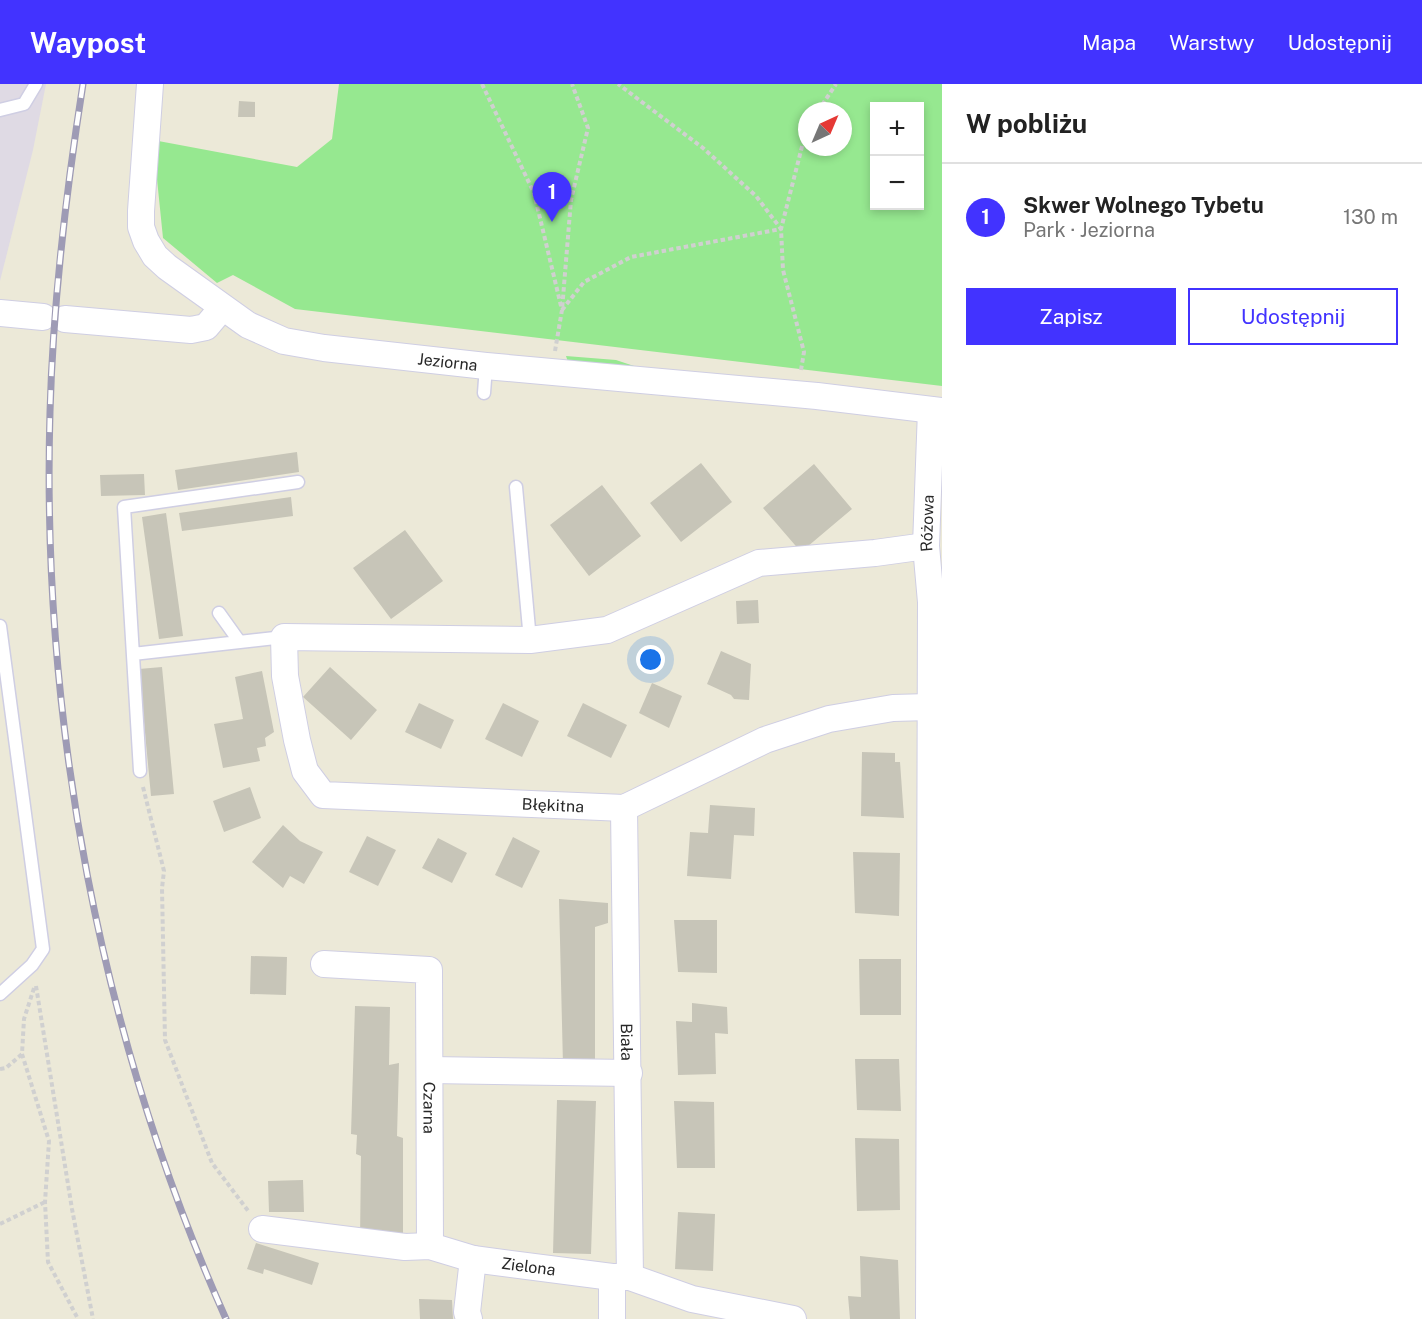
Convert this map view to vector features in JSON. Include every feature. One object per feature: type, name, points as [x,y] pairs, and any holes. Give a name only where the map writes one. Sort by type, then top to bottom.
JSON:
[{"type":"street","name":"Jeziorna","points":[[150,84],[141,211],[141,227],[146,242],[155,256],[167,267],[222,308],[266,335],[284,341],[324,348],[486,366],[818,396],[937,410]]},
{"type":"street","points":[[0,313],[191,330],[206,327],[222,308]]},
{"type":"street","name":"Różowa","points":[[929,1319],[930,707],[936,602],[926,546],[935,466],[937,410]]},
{"type":"street","points":[[284,637],[530,640],[607,630],[759,563],[926,546]]},
{"type":"street","name":"Błękitna","points":[[284,637],[285,676],[297,740],[305,771],[323,795],[624,808],[765,740],[819,722],[893,708],[930,707]]},
{"type":"street","name":"Biała","points":[[612,1319],[621,1277],[629,1073],[624,808]]},
{"type":"street","name":"Czarna","points":[[324,964],[429,970],[430,1246]]},
{"type":"street","points":[[430,1070],[629,1073]]},
{"type":"street","name":"Zielona","points":[[262,1229],[405,1247],[430,1246],[473,1259],[621,1277],[692,1299],[793,1319]]},
{"type":"street","points":[[469,1319],[467,1312],[473,1259]]},
{"type":"lane","points":[[0,110],[24,104],[36,84]]},
{"type":"lane","points":[[484,393],[486,366]]},
{"type":"lane","points":[[140,771],[124,507],[298,482]]},
{"type":"lane","points":[[516,487],[530,640]]},
{"type":"lane","points":[[219,613],[239,641]]},
{"type":"lane","points":[[0,626],[43,949],[32,965],[0,994]]},
{"type":"lane","points":[[133,654],[284,637]]},
{"type":"path","points":[[482,84],[534,193],[562,310]]},
{"type":"path","points":[[557,343],[571,200],[588,128],[572,84]]},
{"type":"path","points":[[618,84],[721,164],[756,196],[781,229]]},
{"type":"path","points":[[824,102],[835,84]]},
{"type":"path","points":[[800,156],[781,229],[783,270],[804,352],[801,371]]},
{"type":"path","points":[[562,310],[584,282],[630,257],[781,229]]},
{"type":"path","points":[[140,771],[164,872],[162,888],[165,1040],[212,1163],[262,1229]]},
{"type":"path","points":[[78,1319],[48,1262],[45,1202],[49,1142],[22,1054],[24,1019],[36,983],[70,1198],[93,1319]]},
{"type":"path","points":[[0,1069],[6,1068],[22,1054]]},
{"type":"path","points":[[0,1224],[45,1202]]},
{"type":"shaded area","points":[[0,84],[46,84],[33,150],[0,281]]},
{"type":"green space","points":[[339,84],[942,84],[942,386],[295,309],[233,275],[217,283],[163,238],[153,140],[297,167],[332,139]]},
{"type":"green space","points":[[566,356],[616,360],[637,367],[568,362]]},
{"type":"building","points":[[239,101],[255,102],[255,117],[238,117]]},
{"type":"building","points":[[297,452],[299,472],[178,490],[175,470]]},
{"type":"building","points":[[701,463],[732,502],[681,542],[650,503]]},
{"type":"building","points":[[814,464],[852,509],[801,552],[763,508]]},
{"type":"building","points":[[144,474],[145,495],[101,496],[100,475]]},
{"type":"building","points":[[602,485],[641,536],[589,576],[550,525]]},
{"type":"building","points":[[291,497],[293,516],[182,531],[179,513]]},
{"type":"building","points":[[166,513],[183,636],[159,639],[142,517]]},
{"type":"building","points":[[405,530],[443,581],[391,619],[353,568]]},
{"type":"building","points":[[758,600],[759,623],[737,624],[736,601]]},
{"type":"building","points":[[721,651],[751,664],[749,700],[734,699],[731,695],[707,684]]},
{"type":"building","points":[[162,667],[174,794],[151,796],[139,669]]},
{"type":"building","points":[[330,667],[377,710],[351,740],[303,697]]},
{"type":"building","points":[[262,671],[274,732],[265,738],[266,746],[257,748],[260,761],[223,768],[214,724],[243,719],[235,677]]},
{"type":"building","points":[[652,683],[682,696],[669,728],[639,713]]},
{"type":"building","points":[[419,703],[454,720],[441,749],[405,732]]},
{"type":"building","points":[[503,703],[539,721],[522,757],[485,739]]},
{"type":"building","points":[[583,703],[627,725],[611,758],[567,736]]},
{"type":"building","points":[[862,752],[895,753],[895,762],[900,762],[904,818],[861,816]]},
{"type":"building","points":[[250,787],[261,818],[224,832],[213,801]]},
{"type":"building","points":[[710,805],[755,808],[754,836],[734,835],[731,879],[687,876],[690,832],[708,833]]},
{"type":"building","points":[[283,825],[300,841],[323,852],[304,884],[290,876],[283,888],[252,862]]},
{"type":"building","points":[[367,836],[396,850],[378,886],[349,872]]},
{"type":"building","points":[[513,837],[540,851],[522,888],[495,875]]},
{"type":"building","points":[[438,838],[467,853],[452,883],[422,868]]},
{"type":"building","points":[[853,852],[900,853],[899,916],[855,913]]},
{"type":"building","points":[[559,899],[608,903],[608,923],[595,927],[595,1069],[563,1065]]},
{"type":"building","points":[[674,920],[717,920],[717,973],[678,972]]},
{"type":"building","points":[[251,956],[287,957],[286,995],[250,994]]},
{"type":"building","points":[[859,959],[901,959],[901,1015],[860,1015]]},
{"type":"building","points":[[692,1003],[727,1007],[728,1034],[715,1033],[716,1074],[678,1075],[676,1021],[692,1022]]},
{"type":"building","points":[[355,1006],[390,1007],[389,1065],[399,1063],[397,1136],[403,1138],[403,1242],[360,1240],[361,1156],[356,1154],[357,1135],[351,1134]]},
{"type":"building","points":[[855,1059],[899,1059],[901,1111],[857,1110]]},
{"type":"building","points":[[557,1100],[596,1101],[591,1254],[553,1253]]},
{"type":"building","points":[[674,1101],[714,1102],[715,1168],[677,1168]]},
{"type":"building","points":[[855,1138],[899,1139],[900,1210],[857,1211]]},
{"type":"building","points":[[303,1180],[304,1212],[269,1212],[268,1181]]},
{"type":"building","points":[[678,1212],[715,1214],[713,1271],[675,1269]]},
{"type":"building","points":[[256,1243],[319,1263],[312,1285],[264,1269],[263,1274],[247,1269]]},
{"type":"building","points":[[860,1256],[898,1260],[900,1319],[850,1319],[848,1296],[861,1297]]},
{"type":"building","points":[[419,1299],[452,1300],[453,1319],[420,1319]]},
{"type":"railway","points":[[83,84],[61,247],[50,412],[50,528],[56,644],[69,760],[87,876],[113,990],[144,1102],[182,1212],[226,1319]]},
{"type":"place","name":"Skwer Wolnego Tybetu","points":[[552,222]]}]
